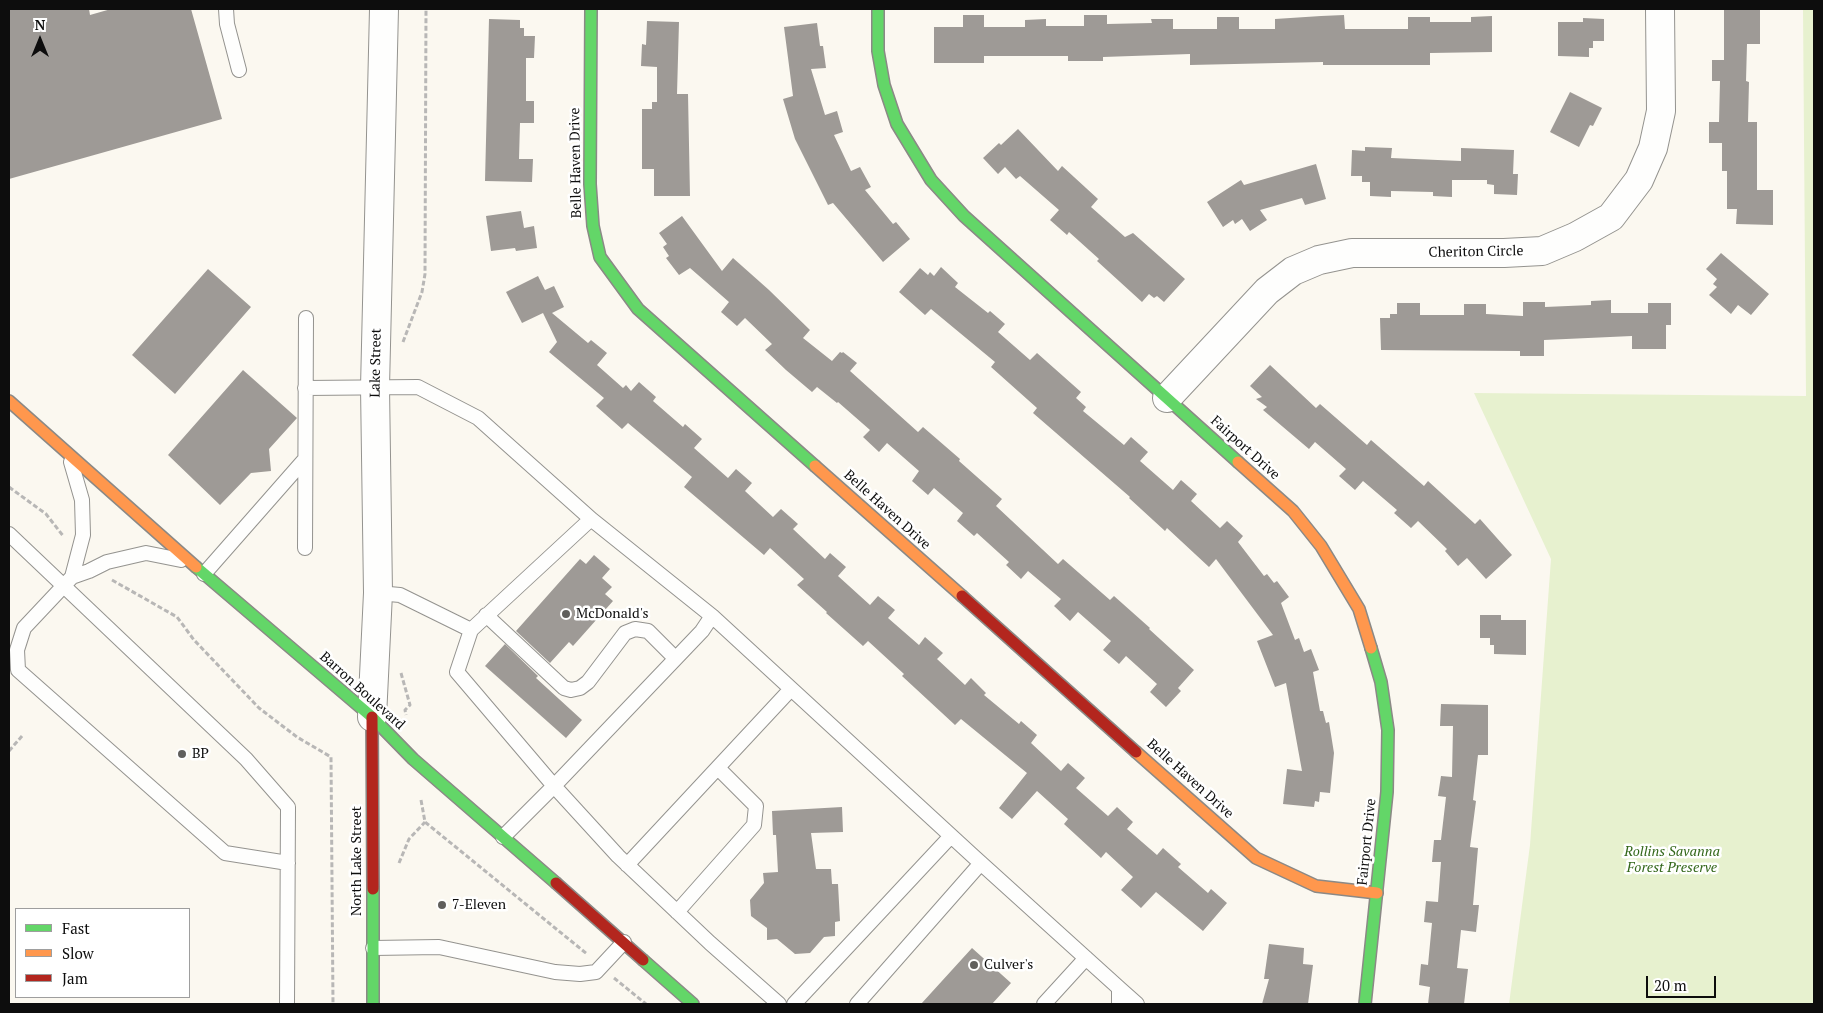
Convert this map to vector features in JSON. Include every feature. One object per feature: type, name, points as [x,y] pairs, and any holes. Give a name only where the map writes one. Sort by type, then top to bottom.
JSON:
[{"type":"street","name":"Lake Street","points":[[372,717],[378,593],[375,387],[384,9]]},
{"type":"street","name":"Belle Haven Drive","points":[[591,9],[590,184],[592,226],[600,257],[638,309],[1256,858],[1316,886],[1377,893]]},
{"type":"street","name":"Fairport Drive","points":[[878,9],[878,51],[884,86],[897,124],[931,180],[964,216],[1293,510],[1321,546],[1359,609],[1381,682],[1388,730],[1387,792],[1365,1004]]},
{"type":"street","name":"Cheriton Circle","points":[[1167,398],[1266,291],[1293,271],[1319,260],[1352,254],[1542,251],[1575,237],[1611,217],[1639,180],[1653,148],[1661,111],[1660,9]]},
{"type":"street","name":"Barron Boulevard","points":[[9,401],[189,561],[372,717],[413,759],[693,1004]]},
{"type":"street","name":"North Lake Street","points":[[372,717],[373,1004]]},
{"type":"lane","points":[[226,9],[227,24],[239,70]]},
{"type":"lane","points":[[305,548],[306,318]]},
{"type":"lane","points":[[306,388],[418,387],[478,418],[591,519],[712,616],[1137,1004]]},
{"type":"lane","points":[[68,582],[83,535],[82,500],[69,454]]},
{"type":"lane","points":[[204,574],[306,459]]},
{"type":"lane","points":[[591,519],[470,630],[457,672],[554,786],[627,865],[779,1004]]},
{"type":"lane","points":[[9,534],[68,582],[246,759],[288,807],[286,1004]]},
{"type":"lane","points":[[189,561],[146,554],[107,562],[68,582],[24,628],[17,650],[18,670],[225,853],[288,863]]},
{"type":"lane","points":[[378,593],[400,595],[470,630]]},
{"type":"lane","points":[[486,615],[564,688],[571,690],[580,688],[588,682],[625,633],[635,629],[648,631],[676,658]]},
{"type":"lane","points":[[503,837],[676,658],[702,630],[712,616]]},
{"type":"lane","points":[[627,865],[791,689]]},
{"type":"lane","points":[[677,912],[754,825],[756,806],[718,768]]},
{"type":"lane","points":[[794,1004],[951,836]]},
{"type":"lane","points":[[857,1004],[981,863]]},
{"type":"lane","points":[[373,948],[439,947],[555,972],[580,974],[596,972],[624,942]]},
{"type":"lane","points":[[1044,1004],[1086,958]]},
{"type":"lane","points":[[1118,1004],[1119,988]]},
{"type":"path","points":[[402,347],[422,292],[425,274],[426,9]]},
{"type":"path","points":[[9,487],[46,514],[65,538],[79,548]]},
{"type":"path","points":[[100,566],[112,580],[177,617],[194,640],[259,708],[297,737],[331,758],[333,1004]]},
{"type":"path","points":[[400,664],[410,705],[405,710]]},
{"type":"path","points":[[9,751],[22,736]]},
{"type":"path","points":[[399,871],[399,862],[409,839],[425,822],[646,1004]]},
{"type":"green space","name":"Rollins Savanna Forest Preserve","points":[[1803,9],[1814,9],[1814,1004],[1509,1004],[1530,845],[1551,559],[1474,393],[1806,396]]},
{"type":"building","points":[[9,9],[89,9],[90,15],[111,9],[191,9],[222,119],[9,179]]},
{"type":"building","points":[[1724,9],[1760,9],[1760,44],[1747,44],[1746,81],[1749,82],[1748,122],[1757,122],[1757,190],[1773,190],[1773,225],[1736,224],[1737,209],[1727,209],[1727,171],[1722,171],[1722,143],[1709,143],[1709,122],[1719,122],[1720,81],[1712,81],[1712,60],[1724,60]]},
{"type":"building","points":[[963,15],[984,15],[984,27],[1025,27],[1025,20],[1046,19],[1046,26],[1084,26],[1084,15],[1107,15],[1107,24],[1152,23],[1151,19],[1173,19],[1173,29],[1217,29],[1217,17],[1239,17],[1239,29],[1275,29],[1275,19],[1344,15],[1345,29],[1408,29],[1408,17],[1430,17],[1430,22],[1471,22],[1471,17],[1492,16],[1492,52],[1430,53],[1430,65],[1323,65],[1323,62],[1190,65],[1190,54],[1103,57],[1103,61],[1068,61],[1068,56],[984,56],[984,63],[934,63],[934,27],[963,27]]},
{"type":"building","points":[[1583,18],[1604,19],[1604,41],[1593,41],[1593,48],[1589,48],[1589,57],[1558,56],[1558,22],[1583,22]]},
{"type":"building","points":[[489,19],[520,20],[520,28],[524,28],[524,36],[535,36],[534,58],[526,58],[526,101],[534,101],[534,123],[520,123],[519,159],[533,159],[532,182],[485,181]]},
{"type":"building","points":[[647,21],[679,22],[677,94],[688,94],[690,196],[654,196],[654,169],[642,169],[642,109],[652,109],[652,102],[657,102],[657,67],[641,66],[642,44],[646,45]]},
{"type":"building","points":[[817,23],[820,46],[823,46],[826,68],[811,69],[825,115],[837,111],[843,132],[834,135],[851,171],[860,167],[871,187],[865,190],[893,224],[896,222],[910,239],[883,262],[833,203],[828,205],[795,139],[783,99],[793,96],[784,27]]},
{"type":"building","points":[[1570,92],[1602,108],[1593,126],[1590,125],[1579,147],[1550,132]]},
{"type":"building","points":[[1018,129],[1058,171],[1062,166],[1098,199],[1091,207],[1125,237],[1133,233],[1185,279],[1164,302],[1157,296],[1154,298],[1149,294],[1142,302],[1097,261],[1099,259],[1069,232],[1067,235],[1050,220],[1059,210],[1020,176],[1016,179],[1005,167],[998,174],[983,158]]},
{"type":"building","points":[[1365,147],[1392,148],[1391,158],[1461,161],[1461,148],[1514,150],[1513,174],[1518,174],[1517,195],[1494,194],[1494,185],[1487,184],[1487,180],[1452,180],[1452,197],[1433,196],[1433,192],[1391,191],[1391,197],[1370,196],[1370,182],[1362,182],[1362,176],[1351,176],[1352,150],[1365,151]]},
{"type":"building","points":[[1316,164],[1326,199],[1305,205],[1302,198],[1260,210],[1267,220],[1250,231],[1242,219],[1235,224],[1233,220],[1223,227],[1207,202],[1241,180],[1244,185]]},
{"type":"building","points":[[521,211],[524,228],[534,226],[537,248],[516,251],[515,248],[491,251],[486,216]]},
{"type":"building","points":[[682,216],[722,271],[733,258],[810,330],[803,338],[832,361],[840,352],[843,352],[857,363],[850,371],[918,432],[923,427],[960,459],[959,461],[1002,499],[996,506],[1058,564],[1063,559],[1110,600],[1114,596],[1194,670],[1178,688],[1181,691],[1166,707],[1150,692],[1157,684],[1126,656],[1119,664],[1103,650],[1111,641],[1078,612],[1070,621],[1054,606],[1061,599],[1028,571],[1021,579],[1006,565],[1009,562],[977,533],[974,536],[957,521],[963,513],[934,488],[928,495],[912,481],[919,471],[887,443],[879,452],[863,437],[870,430],[838,402],[817,387],[812,392],[786,370],[765,350],[772,344],[745,318],[737,326],[721,312],[729,302],[690,268],[679,275],[666,258],[669,256],[663,247],[667,244],[659,233]]},
{"type":"building","points":[[1721,253],[1769,294],[1751,315],[1738,305],[1731,314],[1709,295],[1717,287],[1713,284],[1717,279],[1706,269]]},
{"type":"building","points":[[941,267],[958,283],[955,287],[988,313],[990,311],[1005,324],[998,332],[1030,360],[1037,353],[1081,392],[1076,398],[1086,407],[1083,411],[1124,445],[1131,437],[1148,452],[1140,461],[1173,490],[1181,480],[1197,494],[1191,501],[1220,528],[1227,521],[1243,536],[1238,542],[1264,576],[1267,574],[1274,583],[1277,581],[1289,597],[1281,603],[1295,640],[1299,638],[1304,652],[1311,649],[1319,670],[1313,672],[1320,711],[1323,711],[1326,723],[1329,722],[1334,753],[1330,793],[1320,792],[1319,802],[1315,801],[1314,807],[1283,804],[1287,769],[1302,771],[1286,683],[1275,687],[1257,641],[1273,635],[1216,559],[1209,567],[1167,528],[1165,531],[1130,497],[1033,413],[1037,408],[991,367],[995,362],[931,309],[925,315],[899,292],[920,268],[928,275],[930,272],[934,276]]},
{"type":"building","points":[[208,269],[251,307],[175,394],[132,355]]},
{"type":"building","points":[[538,276],[545,290],[554,286],[564,307],[552,313],[588,343],[591,340],[607,353],[597,365],[623,388],[626,385],[631,391],[639,382],[656,397],[653,401],[683,427],[685,424],[702,439],[694,448],[728,478],[736,469],[752,483],[745,491],[773,517],[781,509],[798,524],[793,529],[825,559],[830,553],[846,567],[838,576],[870,605],[878,596],[895,610],[888,618],[919,645],[925,637],[943,653],[937,659],[965,685],[971,678],[986,693],[984,695],[1019,724],[1021,721],[1037,735],[1031,743],[1061,771],[1068,763],[1085,778],[1076,788],[1108,816],[1117,807],[1133,822],[1127,829],[1157,855],[1163,848],[1181,864],[1178,867],[1208,893],[1211,889],[1227,903],[1203,931],[1156,892],[1141,908],[1121,890],[1133,877],[1106,852],[1101,858],[1064,824],[1068,819],[1037,791],[1012,819],[999,808],[1027,773],[961,719],[955,725],[902,676],[904,674],[868,641],[863,646],[826,613],[797,585],[804,579],[770,548],[764,555],[684,487],[692,477],[628,423],[622,429],[596,406],[604,398],[549,352],[557,342],[543,313],[522,323],[506,292]]},
{"type":"building","points":[[1611,300],[1611,313],[1648,313],[1648,303],[1671,303],[1671,325],[1666,325],[1666,349],[1632,349],[1632,336],[1544,340],[1544,356],[1520,356],[1520,351],[1381,350],[1380,318],[1390,318],[1390,314],[1397,314],[1397,303],[1420,303],[1420,315],[1464,315],[1464,304],[1486,304],[1486,314],[1523,316],[1523,302],[1545,302],[1545,307],[1591,305],[1591,301]]},
{"type":"building","points":[[1270,365],[1316,408],[1320,404],[1367,445],[1371,440],[1424,486],[1428,481],[1475,524],[1480,519],[1512,555],[1486,579],[1467,558],[1458,566],[1445,551],[1447,549],[1418,521],[1411,528],[1394,513],[1397,510],[1363,481],[1355,490],[1339,476],[1346,469],[1315,442],[1309,449],[1263,410],[1267,407],[1256,399],[1262,397],[1250,386]]},
{"type":"building","points":[[243,370],[297,418],[269,449],[271,471],[251,473],[220,505],[168,455]]},
{"type":"building","name":"McDonald's","points":[[594,555],[610,569],[602,578],[612,587],[605,594],[613,601],[573,646],[569,642],[550,663],[516,631],[580,559],[586,564]]},
{"type":"building","points":[[1480,615],[1501,615],[1501,620],[1526,620],[1526,655],[1494,654],[1494,645],[1490,645],[1490,638],[1480,638]]},
{"type":"building","points":[[505,644],[538,676],[536,678],[582,720],[566,738],[485,666]]},
{"type":"building","points":[[1441,704],[1488,705],[1488,755],[1478,755],[1473,800],[1476,801],[1470,847],[1478,848],[1473,905],[1479,905],[1476,932],[1461,930],[1457,968],[1468,969],[1464,1004],[1428,1004],[1430,987],[1419,985],[1421,964],[1428,965],[1432,923],[1424,922],[1426,901],[1438,902],[1441,862],[1432,862],[1434,840],[1441,840],[1446,797],[1438,796],[1441,776],[1452,777],[1453,726],[1440,726]]},
{"type":"building","points":[[842,807],[843,832],[811,833],[816,869],[831,869],[832,884],[838,884],[840,921],[835,922],[835,936],[824,937],[810,953],[795,954],[777,939],[767,940],[767,928],[751,916],[750,900],[764,883],[763,873],[778,872],[776,835],[773,835],[772,811]]},
{"type":"building","points":[[1269,944],[1304,948],[1303,964],[1313,965],[1308,1004],[1262,1004],[1269,979],[1264,979]]},
{"type":"building","name":"Culver's","points":[[972,948],[1011,983],[992,1004],[921,1004]]},
{"type":"traffic: fast","points":[[591,9],[590,184],[593,226],[600,257],[638,309],[815,466]]},
{"type":"traffic: fast","points":[[878,9],[878,51],[884,85],[897,124],[931,180],[964,216],[1238,462]]},
{"type":"traffic: fast","points":[[196,567],[372,717],[413,759],[556,883]]},
{"type":"traffic: fast","points":[[1365,1004],[1387,792],[1388,730],[1381,682],[1371,648]]},
{"type":"traffic: fast","points":[[373,889],[373,1004]]},
{"type":"traffic: fast","points":[[643,960],[693,1004]]},
{"type":"traffic: slow","points":[[9,401],[196,567]]},
{"type":"traffic: slow","points":[[1238,462],[1293,511],[1321,546],[1359,609],[1371,648]]},
{"type":"traffic: slow","points":[[815,466],[962,596]]},
{"type":"traffic: slow","points":[[1136,752],[1256,858],[1316,886],[1377,893]]},
{"type":"traffic: jam","points":[[962,596],[1136,752]]},
{"type":"traffic: jam","points":[[372,717],[373,889]]},
{"type":"traffic: jam","points":[[556,883],[643,960]]},
{"type":"place","name":"McDonald's","points":[[566,614]]},
{"type":"place","name":"BP","points":[[182,754]]},
{"type":"place","name":"7-Eleven","points":[[442,905]]},
{"type":"place","name":"Culver's","points":[[974,965]]}]
